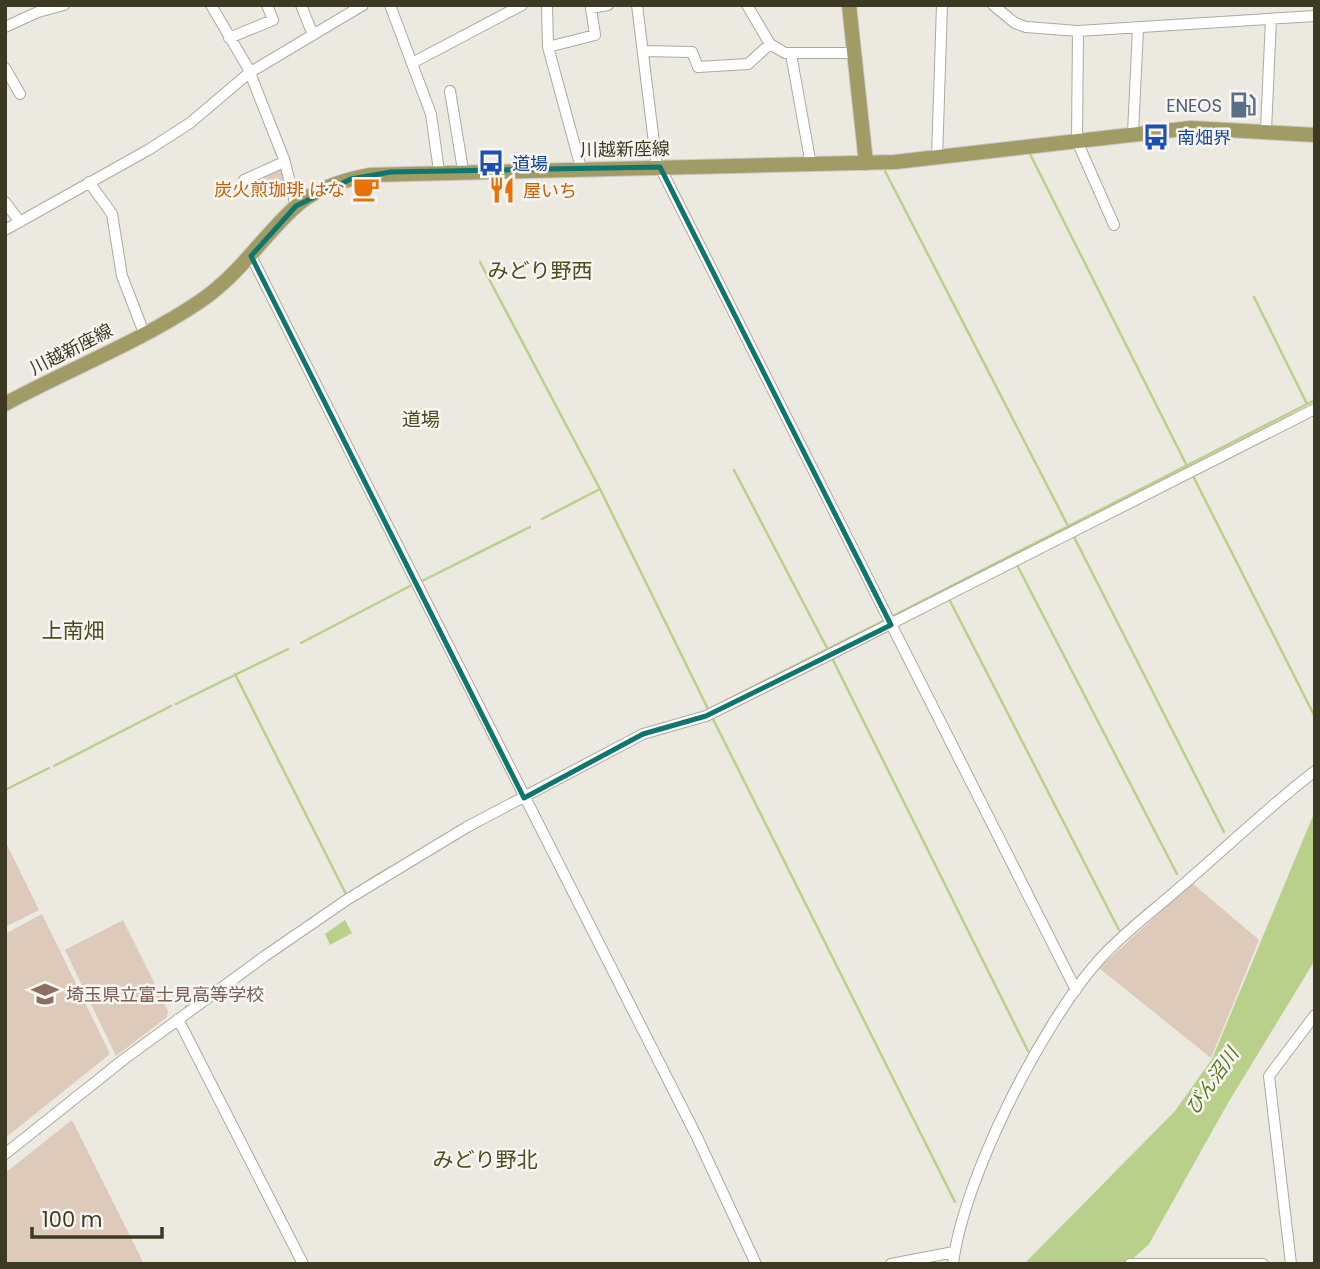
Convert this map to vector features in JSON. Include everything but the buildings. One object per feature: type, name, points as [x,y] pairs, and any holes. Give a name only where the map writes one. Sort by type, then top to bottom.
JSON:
[{"type":"main road","points":[[849,5],[866,163]]},
{"type":"main road","name":"川越新座線","points":[[5,404],[144,333],[214,292],[296,206],[316,193],[351,179],[391,172],[866,163],[937,158],[1133,133],[1216,128],[1315,135]]},
{"type":"street","points":[[5,27],[38,12],[64,5]]},
{"type":"street","points":[[211,5],[250,73],[284,162],[296,206]]},
{"type":"street","points":[[229,38],[273,20],[267,5]]},
{"type":"street","points":[[301,5],[313,35]]},
{"type":"street","points":[[5,230],[148,150],[190,123],[250,73],[363,5]]},
{"type":"street","points":[[390,5],[414,62],[431,114],[439,171]]},
{"type":"street","points":[[414,62],[522,5]]},
{"type":"street","points":[[547,5],[548,47],[582,168]]},
{"type":"street","points":[[548,47],[595,35],[591,8],[608,5]]},
{"type":"street","points":[[638,5],[658,167],[1076,990]]},
{"type":"street","points":[[747,5],[770,44],[792,54],[854,53]]},
{"type":"street","points":[[937,158],[942,5]]},
{"type":"street","points":[[993,5],[1015,23],[1026,27],[1078,31],[1315,16]]},
{"type":"street","points":[[1266,130],[1271,19]]},
{"type":"street","points":[[1133,133],[1138,29]]},
{"type":"street","points":[[1078,31],[1077,141],[1114,225]]},
{"type":"street","points":[[643,51],[692,52],[698,67],[708,67],[748,64],[770,44]]},
{"type":"street","points":[[792,54],[811,165]]},
{"type":"street","points":[[5,68],[18,90],[5,93]]},
{"type":"street","points":[[450,91],[463,170]]},
{"type":"street","points":[[244,180],[284,162]]},
{"type":"street","points":[[89,182],[112,214],[122,276],[144,333]]},
{"type":"street","points":[[5,202],[20,222]]},
{"type":"street","points":[[251,256],[697,1137],[756,1264]]},
{"type":"street","points":[[5,1154],[178,1018],[348,899],[420,854],[643,734],[706,716],[1315,409]]},
{"type":"street","points":[[953,1264],[958,1228],[999,1127],[1045,1038],[1076,990],[1098,961],[1129,931],[1315,771]]},
{"type":"street","points":[[1291,1264],[1269,1076],[1315,1015]]},
{"type":"street","points":[[178,1018],[303,1264]]},
{"type":"street","points":[[891,1264],[954,1251]]},
{"type":"street","points":[[1130,1264],[1263,1264]]},
{"type":"highlighted area","points":[[660,167],[891,625],[706,716],[643,734],[524,798],[251,256],[296,206],[351,179],[391,172]]},
{"type":"shaded area","points":[[283,169],[288,188],[266,195],[260,175]]},
{"type":"shaded area","points":[[5,841],[39,910],[5,927]]},
{"type":"shaded area","points":[[1192,883],[1259,940],[1211,1058],[1099,968]]},
{"type":"shaded area","name":"埼玉県立富士見高等学校","points":[[42,914],[110,1054],[5,1138],[5,934]]},
{"type":"shaded area","points":[[123,920],[168,1011],[167,1017],[116,1056],[65,950]]},
{"type":"shaded area","points":[[72,1120],[144,1264],[5,1264],[5,1173]]},
{"type":"water","name":"びん沼川","points":[[1315,811],[1315,960],[1228,1103],[1149,1244],[1127,1264],[1024,1264],[1175,1111],[1212,1059]]},
{"type":"water","points":[[345,920],[352,933],[330,945],[325,934]]},
{"type":"waterway","points":[[1030,154],[1189,470]]},
{"type":"waterway","points":[[885,171],[1068,526]]},
{"type":"waterway","points":[[480,262],[600,489],[709,711]]},
{"type":"waterway","points":[[1254,297],[1307,404]]},
{"type":"waterway","points":[[891,617],[1315,400]]},
{"type":"waterway","points":[[734,470],[828,650]]},
{"type":"waterway","points":[[1193,476],[1315,717]]},
{"type":"waterway","points":[[542,519],[600,489]]},
{"type":"waterway","points":[[422,581],[530,527]]},
{"type":"waterway","points":[[1073,535],[1224,832]]},
{"type":"waterway","points":[[1017,565],[1177,874]]},
{"type":"waterway","points":[[301,643],[410,586]]},
{"type":"waterway","points":[[949,599],[1119,930]]},
{"type":"waterway","points":[[725,701],[885,620]]},
{"type":"waterway","points":[[176,704],[288,649]]},
{"type":"waterway","points":[[831,656],[1028,1051]]},
{"type":"waterway","points":[[235,674],[347,896]]},
{"type":"waterway","points":[[54,766],[171,706]]},
{"type":"waterway","points":[[712,717],[955,1202]]},
{"type":"waterway","points":[[5,790],[49,768]]},
{"type":"waterway","points":[[369,880],[391,867]]},
{"type":"waterway","points":[[186,1007],[206,993]]},
{"type":"place","name":"ENEOS","points":[[1243,105]]},
{"type":"place","name":"南畑界","points":[[1156,137]]},
{"type":"place","name":"道場","points":[[491,163]]},
{"type":"place","name":"炭火煎珈琲 はな","points":[[366,189]]},
{"type":"place","name":"屋いち","points":[[502,190]]},
{"type":"place","name":"埼玉県立富士見高等学校","points":[[45,994]]},
{"type":"district","name":"みどり野西","points":[[540,270]]},
{"type":"district","name":"道場","points":[[421,419]]},
{"type":"district","name":"上南畑","points":[[73,630]]},
{"type":"district","name":"みどり野北","points":[[485,1159]]}]
